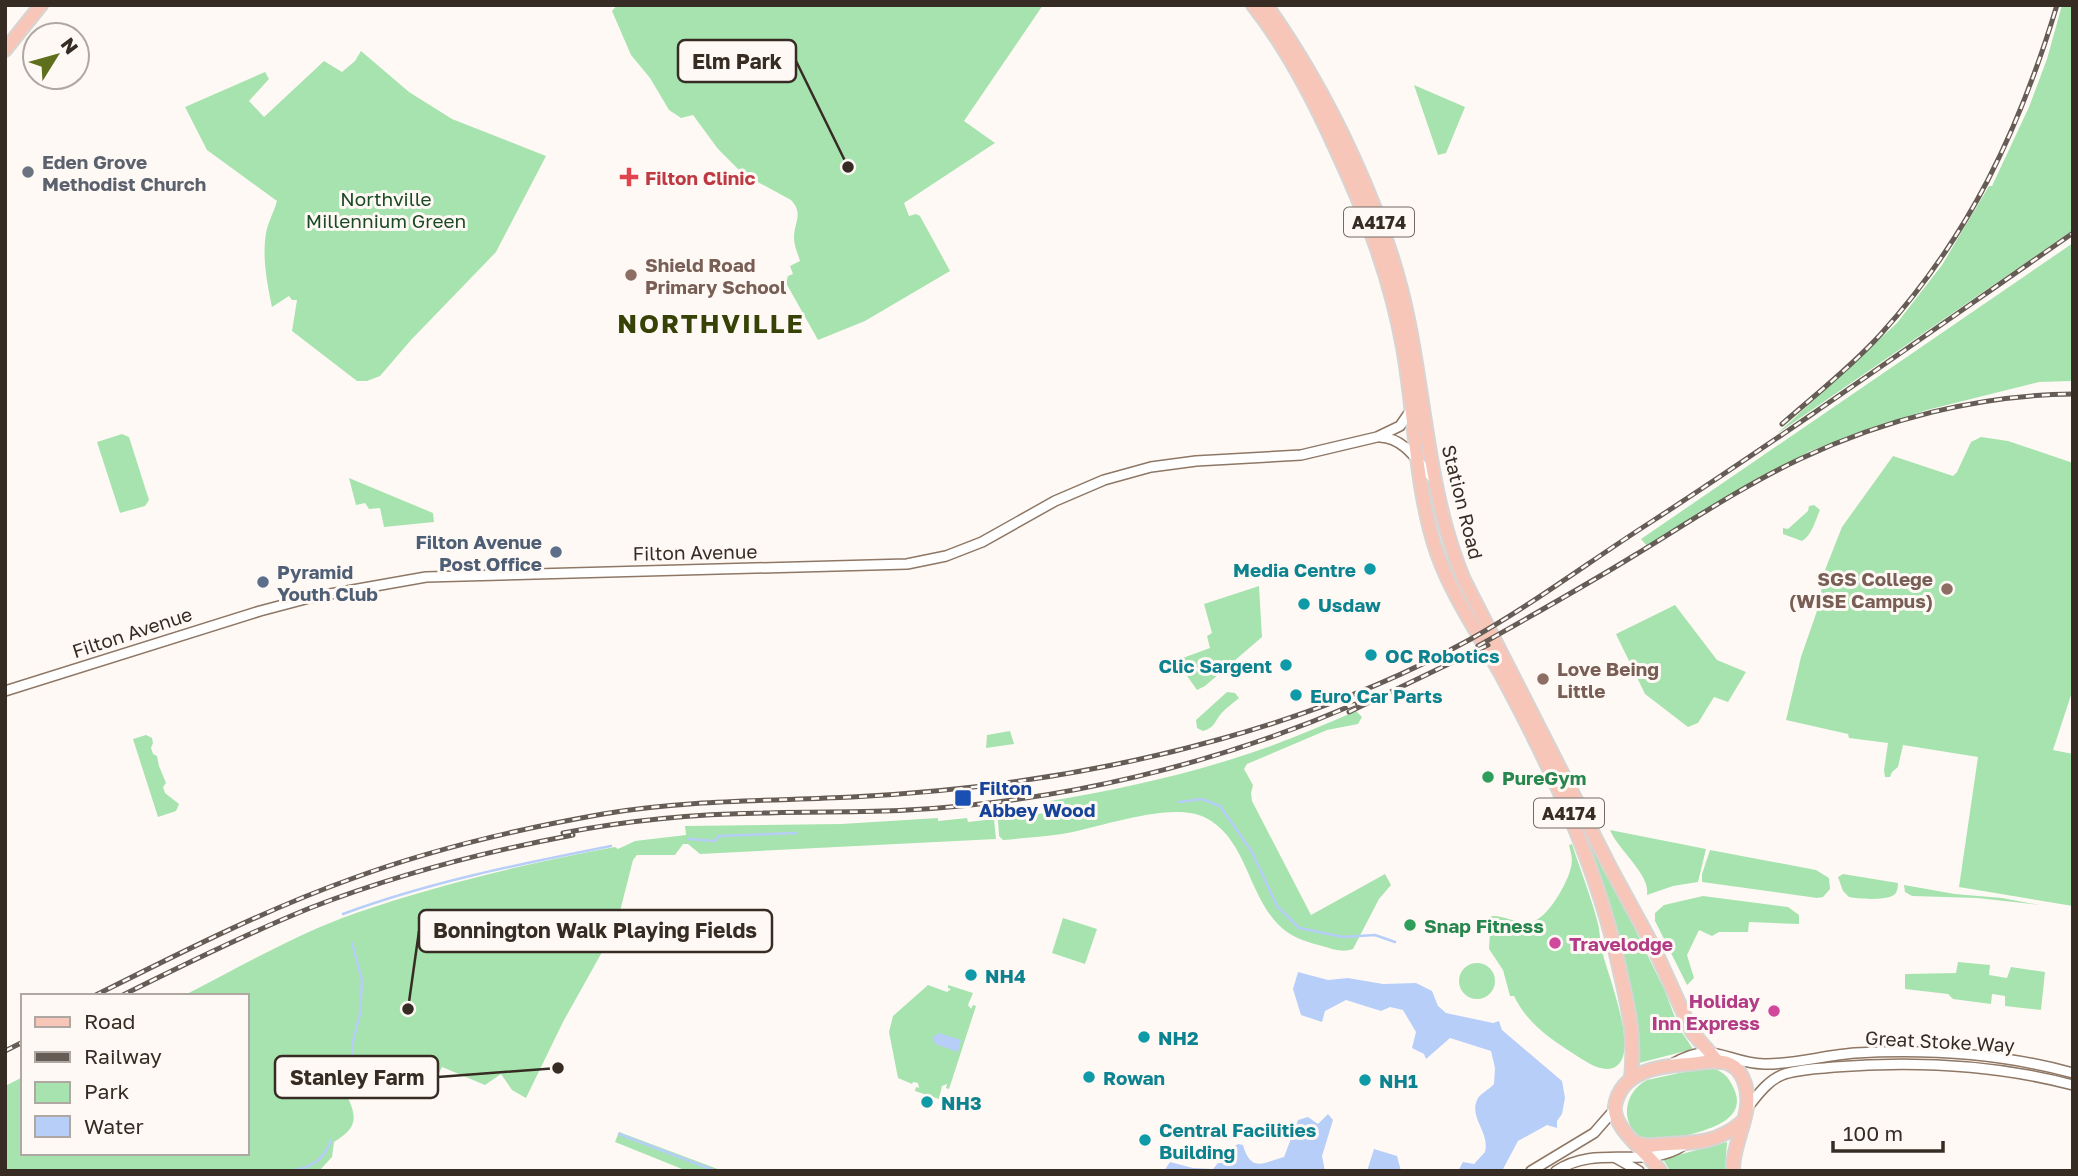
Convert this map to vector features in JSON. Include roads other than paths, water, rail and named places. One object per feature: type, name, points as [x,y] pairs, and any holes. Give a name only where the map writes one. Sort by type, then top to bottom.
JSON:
[{"type":"main road","points":[[5,50],[40,5]]},
{"type":"main road","name":"Station Road","points":[[1253,5],[1284,49],[1311,96],[1371,229],[1398,320],[1416,444],[1434,480],[1451,547],[1464,580],[1654,948],[1692,1032],[1707,1051],[1720,1057]]},
{"type":"main road","name":"Station Road","points":[[1266,5],[1292,42],[1320,91],[1386,241],[1408,317],[1433,541],[1443,568],[1515,702],[1582,842],[1614,942],[1627,1003],[1634,1037],[1631,1079]]},
{"type":"main road","points":[[1660,1171],[1620,1124],[1615,1109],[1620,1093],[1631,1079],[1648,1069],[1720,1057],[1742,1075],[1747,1093],[1747,1108],[1734,1149],[1733,1171]]},
{"type":"main road","points":[[1634,1142],[1645,1146],[1684,1145],[1726,1134],[1743,1122]]},
{"type":"street","name":"Filton Avenue","points":[[5,691],[260,611],[313,597],[426,577],[907,564],[946,556],[982,542],[1055,500],[1104,480],[1151,467],[1196,461],[1301,456],[1391,432],[1403,424],[1412,409]]},
{"type":"street","points":[[1391,432],[1404,435],[1416,444]]},
{"type":"street","points":[[1377,437],[1399,442],[1425,462]]},
{"type":"street","points":[[1672,1064],[1686,1056],[1707,1051]]},
{"type":"street","name":"Great Stoke Way","points":[[1720,1057],[1764,1064],[1835,1055],[1909,1052],[2016,1062],[2073,1073]]},
{"type":"street","name":"Great Stoke Way","points":[[1747,1108],[1769,1083],[1778,1077],[1793,1072],[1843,1067],[1953,1067],[2038,1077],[2073,1085]]},
{"type":"street","points":[[1531,1171],[1594,1133],[1615,1109]]},
{"type":"street","points":[[1556,1171],[1577,1160],[1596,1156],[1672,1154],[1684,1145]]},
{"type":"street","points":[[1613,1156],[1639,1171]]},
{"type":"water","points":[[1298,972],[1328,980],[1348,978],[1383,984],[1416,983],[1432,991],[1438,1006],[1446,1013],[1493,1023],[1499,1021],[1502,1030],[1562,1081],[1565,1098],[1557,1128],[1547,1125],[1518,1141],[1502,1171],[1458,1171],[1463,1162],[1474,1164],[1485,1152],[1485,1138],[1475,1107],[1478,1098],[1494,1084],[1495,1068],[1491,1051],[1450,1038],[1426,1059],[1424,1054],[1412,1048],[1416,1032],[1403,1010],[1390,1007],[1381,1011],[1346,1000],[1325,1011],[1322,1022],[1301,1015],[1293,989]]},
{"type":"water","points":[[939,1033],[961,1040],[958,1052],[935,1044],[932,1038]]},
{"type":"water","points":[[1328,1114],[1333,1120],[1322,1156],[1325,1171],[1164,1171],[1170,1162],[1193,1168],[1213,1169],[1218,1163],[1229,1163],[1238,1144],[1243,1145],[1250,1160],[1255,1163],[1266,1163],[1284,1157],[1298,1120],[1308,1117],[1318,1124]]},
{"type":"water","points":[[1374,1149],[1397,1156],[1401,1171],[1367,1171]]},
{"type":"waterway","points":[[1179,802],[1202,799],[1220,806],[1252,852],[1277,906],[1299,928],[1343,937],[1375,935],[1395,942]]},
{"type":"waterway","points":[[689,839],[715,841],[719,836],[797,833]]},
{"type":"waterway","points":[[343,914],[442,883],[611,846]]},
{"type":"waterway","points":[[345,1093],[353,1072],[352,1046],[360,1013],[362,980],[352,943]]},
{"type":"waterway","points":[[619,1134],[716,1171]]},
{"type":"waterway","points":[[290,1171],[315,1162],[331,1140]]},
{"type":"railway","points":[[1782,424],[1869,347],[1912,298],[1940,260],[1965,221],[2008,139],[2026,96],[2057,5]]},
{"type":"railway","points":[[98,994],[221,934],[318,891],[413,858],[507,833],[634,809],[898,794],[1036,779],[1172,752],[1346,698],[1439,656],[1515,612],[1758,451],[2073,233]]},
{"type":"railway","points":[[1478,646],[1737,493],[1832,445],[1899,421],[1968,404],[2038,395],[2073,394]]},
{"type":"railway","points":[[1349,712],[1488,645]]},
{"type":"railway","points":[[563,833],[688,816],[907,810],[1022,799],[1135,777],[1192,762],[1302,726],[1355,704]]},
{"type":"railway","points":[[125,994],[238,939],[342,896],[440,866],[573,835]]},
{"type":"railway","points":[[5,1051],[21,1043]]},
{"type":"place","name":"Elm Park","points":[[848,167]]},
{"type":"place","name":"Eden Grove Methodist Church","points":[[28,172]]},
{"type":"place","name":"Filton Clinic","points":[[629,177]]},
{"type":"place","name":"Shield Road Primary School","points":[[631,275]]},
{"type":"place","name":"Filton Avenue Post Office","points":[[556,552]]},
{"type":"place","name":"Media Centre","points":[[1370,569]]},
{"type":"place","name":"Pyramid Youth Club","points":[[263,582]]},
{"type":"place","name":"SGS College (WISE Campus)","points":[[1947,589]]},
{"type":"place","name":"Usdaw","points":[[1304,604]]},
{"type":"place","name":"OC Robotics","points":[[1371,655]]},
{"type":"place","name":"Clic Sargent","points":[[1286,665]]},
{"type":"place","name":"Love Being Little","points":[[1543,679]]},
{"type":"place","name":"Euro Car Parts","points":[[1296,695]]},
{"type":"place","name":"PureGym","points":[[1488,777]]},
{"type":"place","name":"Filton Abbey Wood","points":[[963,798]]},
{"type":"place","name":"Snap Fitness","points":[[1410,925]]},
{"type":"place","name":"Travelodge","points":[[1555,943]]},
{"type":"place","name":"NH4","points":[[971,975]]},
{"type":"place","name":"Bonnington Walk Playing Fields","points":[[408,1009]]},
{"type":"place","name":"Holiday Inn Express","points":[[1774,1011]]},
{"type":"place","name":"NH2","points":[[1144,1037]]},
{"type":"place","name":"Stanley Farm","points":[[558,1068]]},
{"type":"place","name":"Rowan","points":[[1089,1077]]},
{"type":"place","name":"NH1","points":[[1365,1080]]},
{"type":"place","name":"NH3","points":[[927,1102]]},
{"type":"place","name":"Central Facilities Building","points":[[1145,1140]]},
{"type":"district","name":"NORTHVILLE","points":[[711,323]]},
{"type":"park label","name":"Northville Millennium Green","points":[[386,209]]}]
